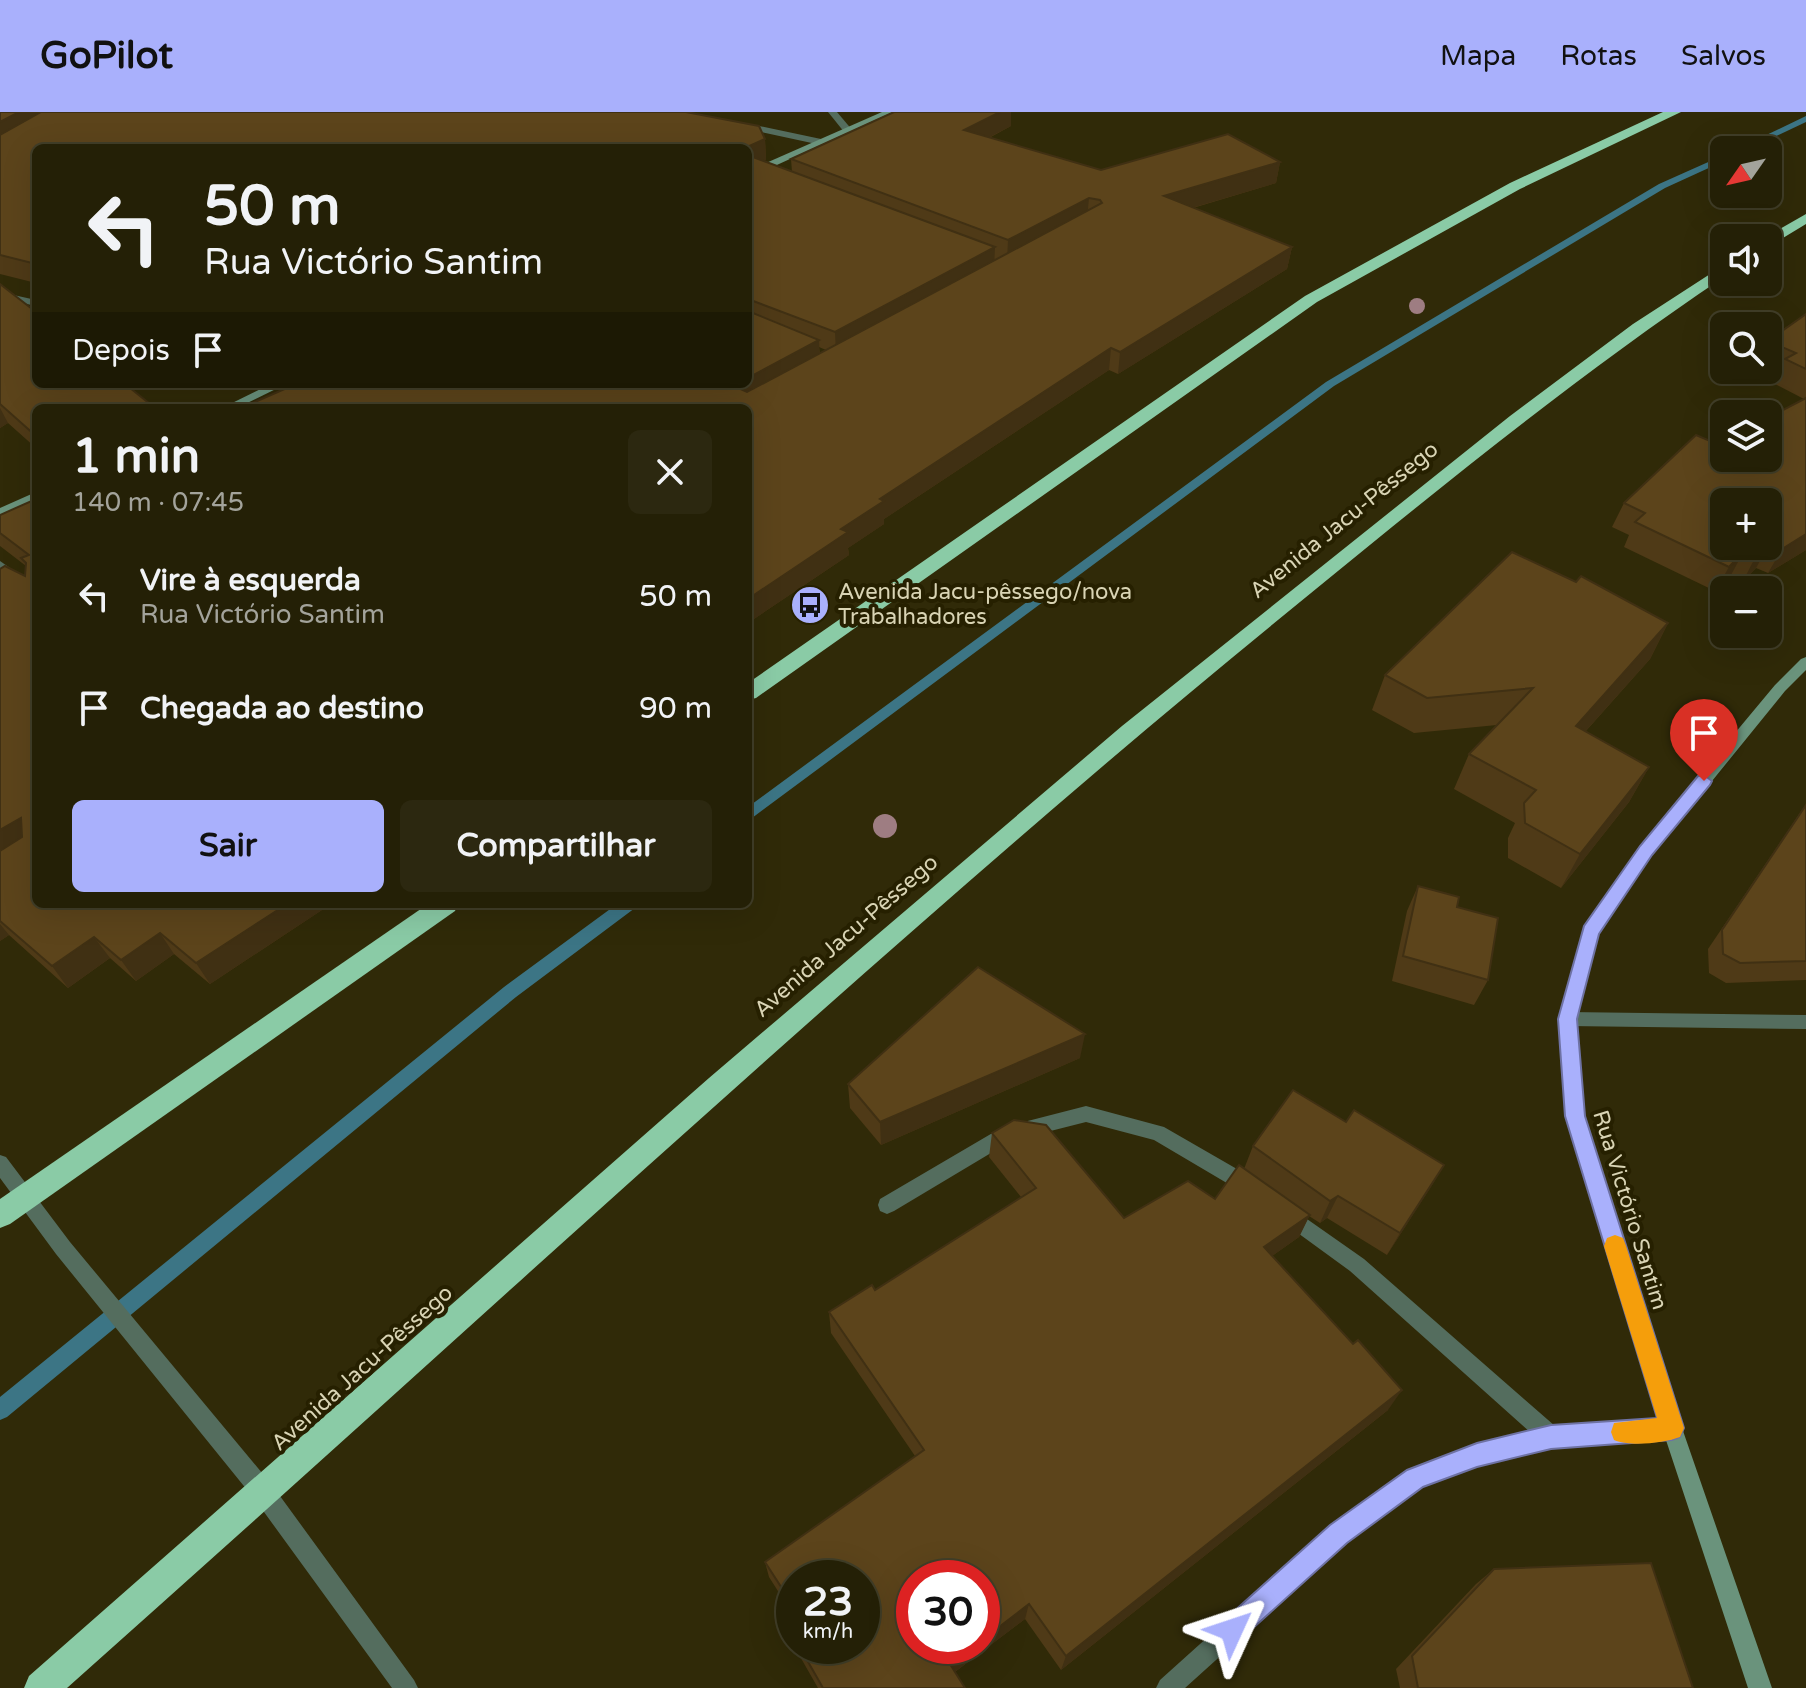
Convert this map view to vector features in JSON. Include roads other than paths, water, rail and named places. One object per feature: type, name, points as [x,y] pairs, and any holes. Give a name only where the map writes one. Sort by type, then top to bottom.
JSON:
[{"type":"highway","points":[[752,690],[1311,299],[1515,186],[1674,112]]},
{"type":"highway","points":[[1782,233],[1806,218]]},
{"type":"highway","name":"Avenida Jacu-Pêssego","points":[[41,1688],[264,1493],[687,1112],[984,853],[1212,662],[1530,407],[1710,280]]},
{"type":"highway","points":[[0,1215],[440,908]]},
{"type":"street","points":[[832,112],[848,131]]},
{"type":"street","points":[[752,173],[889,112]]},
{"type":"street","points":[[734,123],[821,142]]},
{"type":"street","points":[[752,173],[770,177]]},
{"type":"street","points":[[0,295],[32,302]]},
{"type":"street","points":[[237,404],[271,388]]},
{"type":"street","points":[[0,513],[32,498]]},
{"type":"street","points":[[0,565],[32,590]]},
{"type":"street","name":"Rua Victório Santim","points":[[1760,1688],[1672,1428],[1575,1116],[1568,1019],[1590,932],[1646,851],[1780,688],[1806,662]]},
{"type":"street","points":[[1568,1019],[1806,1022]]},
{"type":"street","points":[[887,1205],[1007,1134],[1086,1114],[1158,1133],[1246,1184],[1357,1265],[1551,1437]]},
{"type":"street","points":[[0,1163],[63,1248],[264,1493],[406,1688]]},
{"type":"street","points":[[1168,1688],[1339,1534],[1415,1478],[1477,1455],[1551,1437],[1672,1428]]},
{"type":"waterway","points":[[1770,136],[1806,119]]},
{"type":"waterway","points":[[752,812],[1330,384],[1662,186],[1710,164]]},
{"type":"waterway","points":[[0,1410],[510,992],[624,908]]},
{"type":"place","name":"Avenida Jacu-pêssego/nova Trabalhadores","points":[[810,605]]}]
